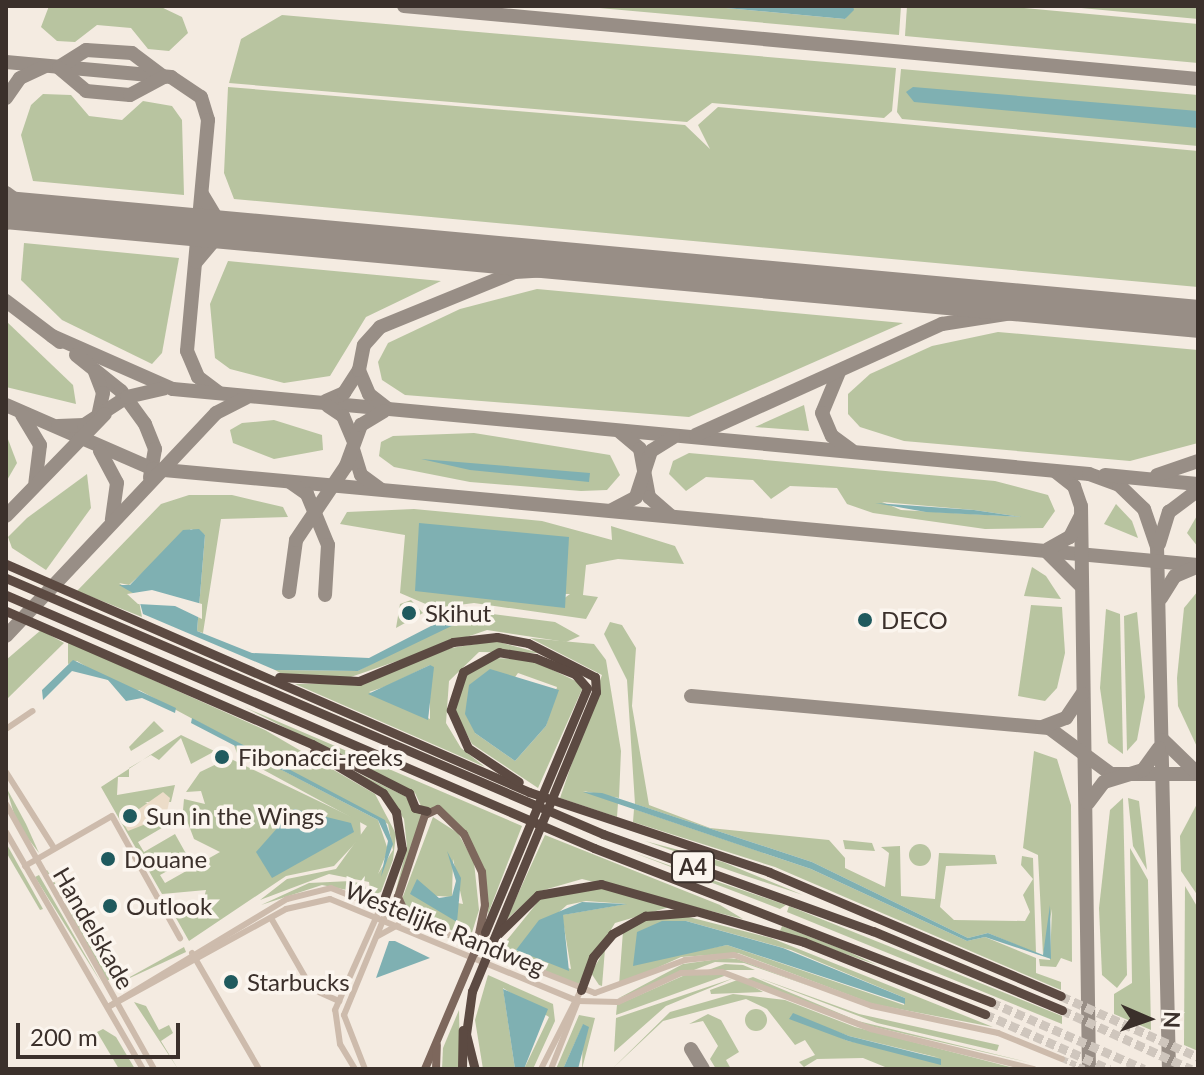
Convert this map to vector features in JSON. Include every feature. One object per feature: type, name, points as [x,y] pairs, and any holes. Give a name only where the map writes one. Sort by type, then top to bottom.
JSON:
[{"type":"highway","name":"A4","points":[[6,564],[561,805],[769,872],[1061,996]]},
{"type":"highway","name":"A4","points":[[6,578],[603,834],[873,931],[1062,1010]]},
{"type":"highway","name":"A4","points":[[6,595],[594,848],[991,1002]]},
{"type":"highway","points":[[6,611],[272,727],[409,793],[415,808],[427,811]]},
{"type":"highway","name":"A4","points":[[245,667],[298,682],[340,684],[453,642],[528,643],[597,681],[530,839],[496,937]]},
{"type":"highway","name":"A4","points":[[552,785],[587,693],[585,681],[522,654],[478,659],[453,690],[458,735],[480,758],[561,805]]},
{"type":"highway","points":[[272,727],[389,800],[403,837],[382,905]]},
{"type":"highway","name":"A4","points":[[482,931],[530,839]]},
{"type":"highway","name":"A4","points":[[496,937],[529,901],[572,884],[615,887],[710,912],[985,1014]]},
{"type":"highway","points":[[371,900],[389,889]]},
{"type":"highway","name":"A4","points":[[581,990],[595,953],[622,928],[665,911],[710,912]]},
{"type":"highway","points":[[462,1069],[468,1011],[478,977],[496,937]]},
{"type":"highway","points":[[468,1011],[475,1069]]},
{"type":"main road","points":[[406,915],[398,897],[427,811],[446,815],[478,858],[485,888],[482,931],[425,1069]]},
{"type":"main road","points":[[436,1069],[437,1040]]},
{"type":"street","points":[[6,729],[33,711]]},
{"type":"street","points":[[6,772],[54,848]]},
{"type":"street","name":"Handelskade","points":[[6,804],[8,813],[105,984],[143,1069]]},
{"type":"street","points":[[25,866],[106,815],[121,828],[180,938]]},
{"type":"street","name":"Handelskade","points":[[6,832],[154,1069]]},
{"type":"street","name":"Westelijke Randweg","points":[[114,1005],[125,991],[299,893],[331,888],[371,900],[581,990]]},
{"type":"street","name":"Westelijke Randweg","points":[[114,1005],[271,918],[317,899],[365,910],[575,1000]]},
{"type":"street","points":[[365,1069],[345,1032],[347,1003],[378,936],[382,905]]},
{"type":"street","points":[[365,910],[371,926]]},
{"type":"street","points":[[355,1069],[337,1035],[338,1000],[371,926],[380,916]]},
{"type":"street","points":[[271,918],[312,989],[347,1003]]},
{"type":"street","points":[[378,936],[398,925]]},
{"type":"street","points":[[192,953],[259,1069]]},
{"type":"street","points":[[541,1069],[581,990],[619,989],[685,960],[734,955],[872,1006],[998,1033],[1062,1059]]},
{"type":"street","points":[[575,1000],[618,1002],[681,973],[722,972],[871,1029],[1034,1069]]},
{"type":"street","points":[[105,984],[125,991]]},
{"type":"street","points":[[551,1069],[575,1000]]},
{"type":"green space","points":[[49,6],[159,6],[182,17],[188,33],[169,51],[148,49],[131,28],[97,25],[75,42],[57,41],[41,27]]},
{"type":"green space","points":[[577,6],[704,6],[845,19],[853,6],[901,6],[899,35]]},
{"type":"green space","points":[[907,6],[1002,6],[1198,24],[1198,63],[905,36]]},
{"type":"green space","points":[[1060,6],[1198,6],[1198,19]]},
{"type":"green space","points":[[282,15],[896,68],[892,111],[884,118],[712,103],[687,122],[229,83],[241,39]]},
{"type":"green space","points":[[901,69],[1198,95],[1198,146],[902,119],[897,112]]},
{"type":"green space","points":[[228,87],[685,125],[710,149],[698,125],[718,107],[1198,151],[1198,287],[234,199],[224,173]]},
{"type":"green space","points":[[43,94],[71,95],[89,116],[122,120],[143,101],[172,106],[182,120],[184,195],[33,181],[21,135],[31,105]]},
{"type":"green space","points":[[24,243],[179,258],[162,353],[152,364],[62,320],[21,280]]},
{"type":"green space","points":[[228,261],[441,281],[366,317],[330,376],[284,383],[230,369],[215,358],[210,304]]},
{"type":"green space","points":[[537,289],[903,323],[689,417],[405,395],[382,380],[378,362],[388,343],[460,309]]},
{"type":"green space","points":[[6,321],[73,385],[76,404],[6,387]]},
{"type":"green space","points":[[998,332],[1198,350],[1198,443],[1130,461],[904,441],[860,427],[848,414],[848,394],[870,374],[932,346]]},
{"type":"green space","points":[[804,405],[809,431],[755,427]]},
{"type":"green space","points":[[274,420],[322,435],[323,450],[274,459],[233,443],[230,430],[242,423]]},
{"type":"green space","points":[[474,433],[610,455],[620,475],[607,490],[581,491],[470,482],[394,467],[379,456],[381,442],[393,436]]},
{"type":"green space","points":[[6,434],[17,463],[6,482]]},
{"type":"green space","points":[[689,453],[995,481],[1048,495],[1055,511],[1043,528],[985,529],[873,513],[847,504],[837,488],[790,486],[771,499],[753,480],[706,477],[686,491],[669,474],[673,461]],"holes":[[[882,502],[1021,517],[901,510]]]},
{"type":"green space","points":[[87,474],[91,508],[46,570],[12,548],[8,537],[27,518]]},
{"type":"green space","points":[[189,495],[232,495],[283,507],[288,517],[221,519],[203,633],[197,631],[205,535],[191,529],[129,585],[119,583],[138,596],[142,617],[77,591],[161,504]]},
{"type":"green space","points":[[1116,504],[1132,521],[1138,538],[1104,524]]},
{"type":"green space","points":[[414,509],[542,521],[612,540],[611,526],[675,546],[684,564],[618,559],[586,565],[583,595],[598,597],[586,619],[474,603],[435,608],[400,593],[405,535],[340,524],[347,512]],"holes":[[[466,593],[570,594],[559,602]]]},
{"type":"green space","points":[[1198,514],[1198,547],[1187,533]]},
{"type":"green space","points":[[1032,567],[1046,576],[1061,599],[1024,596]]},
{"type":"green space","points":[[1198,591],[1198,749],[1178,706],[1177,678],[1184,608]]},
{"type":"green space","points":[[411,600],[423,613],[396,628],[400,604]]},
{"type":"green space","points":[[1031,605],[1062,607],[1065,653],[1057,688],[1045,701],[1018,696]]},
{"type":"green space","points":[[1106,609],[1120,614],[1123,754],[1108,743],[1100,688]]},
{"type":"green space","points":[[469,611],[555,622],[580,636],[566,642],[487,630],[345,679],[282,674],[275,670],[358,671]]},
{"type":"green space","points":[[1137,612],[1145,697],[1137,740],[1127,751],[1124,616]]},
{"type":"green space","points":[[610,622],[622,625],[636,648],[632,706],[649,805],[710,828],[829,840],[845,858],[845,868],[885,887],[889,853],[881,847],[900,846],[901,896],[935,899],[939,853],[995,855],[997,864],[946,866],[940,907],[954,920],[1025,921],[1030,912],[1023,895],[1033,879],[1021,865],[1022,856],[1033,858],[1036,953],[988,933],[968,938],[812,862],[635,804],[627,680],[604,634]]},
{"type":"green space","points":[[41,630],[64,643],[6,700],[6,660]]},
{"type":"green space","points":[[530,638],[594,644],[606,660],[621,751],[619,798],[583,791],[618,803],[617,817],[560,798],[602,675]]},
{"type":"green space","points":[[495,641],[540,653],[479,652],[449,681],[446,723],[461,748],[485,767],[295,684],[359,683],[451,648]],"holes":[[[430,665],[430,719],[369,692]]]},
{"type":"green space","points":[[68,642],[265,730],[375,794],[396,834],[393,860],[381,892],[371,896],[369,882],[329,874],[260,900],[287,879],[336,869],[367,826],[238,756],[234,745],[378,820],[388,850],[378,874],[393,850],[388,824],[139,690],[129,693],[77,661],[68,664]]},
{"type":"green space","points":[[494,658],[532,660],[584,685],[538,788],[472,744],[455,711],[464,676]],"holes":[[[518,673],[557,687],[546,726],[515,761],[475,733]]]},
{"type":"green space","points":[[244,707],[522,826],[488,914],[480,859],[445,811],[421,806],[415,793]]},
{"type":"green space","points":[[154,721],[164,731],[131,751],[129,747]]},
{"type":"green space","points":[[181,735],[215,751],[191,764],[181,738],[159,760],[151,755],[143,760]]},
{"type":"green space","points":[[1034,751],[1057,759],[1071,805],[1072,962],[1061,958],[1056,967],[1040,966],[1039,959],[1050,960],[1052,909],[1043,955],[1038,855],[1023,848]]},
{"type":"green space","points":[[220,754],[360,821],[361,837],[334,866],[286,876],[189,941],[176,918],[203,902],[206,890],[162,894],[101,787],[129,769],[129,777],[118,777],[117,795],[175,785],[171,802],[145,802],[171,813],[172,822],[138,842],[144,852],[175,834],[189,859],[160,875],[165,883],[220,852],[194,839],[183,810],[184,799],[205,804],[201,791],[186,792],[200,772],[225,760]]},
{"type":"green space","points":[[351,770],[405,796],[422,817],[392,905],[407,847],[404,819],[386,792]]},
{"type":"green space","points":[[6,787],[26,824],[39,853],[17,824]]},
{"type":"green space","points":[[1123,798],[1127,975],[1117,988],[1102,975],[1099,908],[1110,810]]},
{"type":"green space","points":[[1128,798],[1139,801],[1147,870],[1133,846]]},
{"type":"green space","points":[[1198,802],[1198,896],[1181,871],[1180,836]]},
{"type":"green space","points":[[634,809],[811,869],[967,941],[985,937],[1036,958],[1036,973],[1061,982],[1061,990],[775,867],[633,822]]},
{"type":"green space","points":[[433,817],[458,833],[474,862],[479,910],[470,939],[409,910],[402,899]],"holes":[[[453,859],[463,904],[410,894],[452,897]]]},
{"type":"green space","points":[[545,835],[720,905],[743,919],[582,879],[537,892],[506,920]]},
{"type":"green space","points":[[843,840],[872,843],[875,851],[845,849]]},
{"type":"green space","points":[[645,841],[723,862],[803,895],[740,874]]},
{"type":"green space","points":[[6,843],[43,909],[40,910],[6,852]]},
{"type":"green space","points":[[920,844],[928,847],[931,855],[928,863],[920,866],[912,863],[909,855],[912,847]]},
{"type":"green space","points":[[1130,848],[1148,880],[1151,1030],[1114,1014],[1114,994],[1132,983]]},
{"type":"green space","points":[[632,852],[674,867],[786,905],[780,909]]},
{"type":"green space","points":[[47,870],[113,977],[107,981],[44,872]]},
{"type":"green space","points":[[39,875],[102,984],[35,877]]},
{"type":"green space","points":[[351,881],[365,885],[367,894],[322,885],[261,905],[309,883]]},
{"type":"green space","points":[[596,886],[673,906],[615,923],[578,985],[498,951],[541,898]],"holes":[[[586,901],[626,904],[562,915],[571,969],[516,950],[567,905]]]},
{"type":"green space","points":[[1185,886],[1198,908],[1198,1051],[1184,1045]]},
{"type":"green space","points":[[789,906],[1062,1016],[1062,1024],[787,912]]},
{"type":"green space","points":[[397,914],[468,945],[395,919]]},
{"type":"green space","points":[[685,916],[771,938],[993,1027],[873,1004],[738,953],[681,957],[619,985],[623,931],[646,919]],"holes":[[[686,921],[791,950],[905,998],[904,1005],[727,945],[657,958]]]},
{"type":"green space","points":[[782,926],[847,951],[877,965],[780,931]]},
{"type":"green space","points":[[184,947],[186,952],[119,983]]},
{"type":"green space","points":[[605,949],[602,986],[591,973]]},
{"type":"green space","points":[[737,959],[818,989],[744,963],[715,962],[617,999],[683,964]]},
{"type":"green space","points":[[725,964],[743,965],[755,970],[708,970]]},
{"type":"green space","points":[[488,975],[553,1004],[555,1021],[533,1069],[524,1069],[549,1017],[503,988],[515,1069],[483,1069],[475,1020]]},
{"type":"green space","points":[[685,975],[727,975],[616,1015],[617,1005]]},
{"type":"green space","points":[[753,977],[858,1021],[1031,1063],[870,1026],[747,979]]},
{"type":"green space","points":[[734,978],[666,1006],[614,1052],[616,1018]]},
{"type":"green space","points":[[759,978],[859,1014],[999,1045],[997,1051],[877,1023]]},
{"type":"green space","points":[[740,979],[763,992],[711,994],[710,990]]},
{"type":"green space","points":[[733,994],[785,1000],[855,1027],[1018,1069],[890,1069],[863,1058],[817,1059],[804,1067],[799,1062],[815,1055],[805,1040],[795,1045],[767,1009],[746,999],[663,1021],[612,1069],[670,1012]],"holes":[[[790,1015],[849,1036],[940,1058],[848,1041]]]},
{"type":"green space","points":[[134,1002],[146,1006],[159,1030],[169,1025],[173,1033],[161,1041],[178,1069]]},
{"type":"green space","points":[[756,1009],[764,1012],[767,1020],[764,1028],[756,1031],[748,1028],[745,1020],[748,1012]]},
{"type":"green space","points":[[459,1010],[460,1069],[442,1069],[443,1048]]},
{"type":"green space","points":[[708,1014],[721,1020],[739,1052],[726,1060],[731,1069],[716,1069],[710,1059],[718,1046],[703,1021],[689,1024]]},
{"type":"green space","points":[[579,1015],[595,1018],[582,1069],[583,1025],[563,1069],[556,1069]]},
{"type":"green space","points":[[103,1029],[116,1037],[135,1069],[119,1069],[97,1032]]},
{"type":"shaded area","points":[[163,792],[170,798],[166,816],[128,831],[122,821]]},
{"type":"water","points":[[704,6],[853,6],[854,10],[845,19]]},
{"type":"water","points":[[913,87],[1198,111],[1198,128],[914,102],[906,92]]},
{"type":"water","points":[[421,459],[590,473],[589,482],[470,470]]},
{"type":"water","points":[[875,503],[974,510],[1022,517],[926,512]]},
{"type":"water","points":[[419,523],[569,537],[565,608],[415,591]]},
{"type":"water","points":[[199,529],[205,535],[197,631],[252,653],[369,658],[431,626],[458,616],[462,621],[358,671],[275,670],[143,614],[138,596],[119,585],[130,585],[183,530]]},
{"type":"water","points":[[73,660],[176,708],[175,713],[142,698],[126,701],[108,680],[72,671],[43,700],[42,690]]},
{"type":"water","points":[[430,665],[434,667],[428,720],[368,694]]},
{"type":"water","points":[[490,669],[559,690],[546,726],[515,761],[475,733],[465,714],[469,685]]},
{"type":"water","points":[[192,718],[385,820],[393,844],[381,877],[388,841],[378,820],[191,723]]},
{"type":"water","points":[[583,792],[602,793],[812,862],[968,938],[988,933],[1043,955],[1050,905],[1051,959],[985,937],[967,941],[811,869]]},
{"type":"water","points":[[294,809],[351,823],[354,832],[272,878],[256,852]]},
{"type":"water","points":[[447,851],[461,878],[457,922],[410,894],[417,879],[439,898],[452,896],[456,881]]},
{"type":"water","points":[[582,902],[627,904],[563,915],[569,971],[516,950],[539,920]]},
{"type":"water","points":[[662,921],[686,921],[783,948],[905,998],[905,1004],[727,945],[633,966],[637,932]]},
{"type":"water","points":[[389,941],[395,941],[430,958],[376,978]]},
{"type":"water","points":[[503,989],[548,1009],[524,1069],[515,1069]]},
{"type":"water","points":[[793,1013],[849,1036],[941,1059],[941,1065],[848,1041],[789,1019]]},
{"type":"water","points":[[583,1024],[589,1027],[578,1069],[563,1069]]},
{"type":"pier","points":[[152,590],[202,604],[202,619],[175,606],[138,604],[127,594]]},
{"type":"taxiway","points":[[404,6],[1198,79]]},
{"type":"taxiway","points":[[59,67],[86,50],[132,53],[164,77]]},
{"type":"taxiway","points":[[6,62],[171,77],[201,97],[208,120],[187,351],[198,377],[218,392]]},
{"type":"taxiway","points":[[6,98],[20,78],[44,67]]},
{"type":"taxiway","points":[[59,68],[86,91],[130,95],[164,77]]},
{"type":"taxiway","points":[[6,193],[34,213]]},
{"type":"taxiway","points":[[202,194],[219,222],[243,232]]},
{"type":"taxiway","points":[[6,223],[33,213]]},
{"type":"taxiway","points":[[196,262],[217,237],[239,232]]},
{"type":"taxiway","points":[[388,409],[369,394],[359,370],[364,345],[380,327],[515,272],[616,266]]},
{"type":"taxiway","points":[[6,301],[60,342]]},
{"type":"taxiway","points":[[696,435],[942,324],[1058,306]]},
{"type":"taxiway","points":[[52,336],[173,389],[1089,474],[1119,485],[1144,509],[1157,546],[1169,1069]]},
{"type":"taxiway","points":[[76,355],[121,391],[145,424],[155,449],[150,478]]},
{"type":"taxiway","points":[[326,401],[344,393],[359,370]]},
{"type":"taxiway","points":[[95,372],[103,393],[98,417]]},
{"type":"taxiway","points":[[839,372],[822,413],[832,436],[851,450]]},
{"type":"taxiway","points":[[58,426],[84,425],[127,397],[163,389]]},
{"type":"taxiway","points":[[6,636],[216,413],[245,398]]},
{"type":"taxiway","points":[[6,405],[153,469],[1198,565]]},
{"type":"taxiway","points":[[328,406],[343,416],[353,440]]},
{"type":"taxiway","points":[[289,592],[296,540],[346,466],[361,425],[384,411]]},
{"type":"taxiway","points":[[6,516],[105,414]]},
{"type":"taxiway","points":[[22,415],[40,445],[35,483]]},
{"type":"taxiway","points":[[620,432],[640,449],[649,497],[670,515]]},
{"type":"taxiway","points":[[612,510],[636,497],[651,451],[673,437]]},
{"type":"taxiway","points":[[353,449],[361,475],[380,489]]},
{"type":"taxiway","points":[[100,451],[117,483],[112,520]]},
{"type":"taxiway","points":[[1157,475],[1198,461]]},
{"type":"taxiway","points":[[1056,472],[1074,486],[1081,506],[1089,1069]]},
{"type":"taxiway","points":[[1105,475],[1198,484]]},
{"type":"taxiway","points":[[290,482],[307,494],[328,545],[325,595]]},
{"type":"taxiway","points":[[1159,544],[1169,512],[1198,490]]},
{"type":"taxiway","points":[[1048,549],[1070,537],[1080,517]]},
{"type":"taxiway","points":[[1048,553],[1080,585]]},
{"type":"taxiway","points":[[1161,598],[1175,576],[1198,566]]},
{"type":"taxiway","points":[[1042,727],[1066,718],[1082,694]]},
{"type":"taxiway","points":[[691,696],[1049,728],[1111,774],[1198,774]]},
{"type":"taxiway","points":[[1163,740],[1196,772]]},
{"type":"taxiway","points":[[1088,803],[1104,782],[1143,770],[1159,748]]},
{"type":"taxiway","points":[[691,1049],[703,1069]]},
{"type":"runway","points":[[6,210],[1198,319]]},
{"type":"tunnel","points":[[1061,996],[1198,1057]]},
{"type":"tunnel","points":[[991,1002],[1144,1069]]},
{"type":"tunnel","points":[[1062,1010],[1191,1069]]},
{"type":"tunnel","points":[[985,1014],[1109,1069]]},
{"type":"tunnel","points":[[1062,1059],[1085,1069]]},
{"type":"place","name":"Skihut","points":[[409,613]]},
{"type":"place","name":"DECO","points":[[865,620]]},
{"type":"place","name":"Fibonacci-reeks","points":[[222,757]]},
{"type":"place","name":"Sun in the Wings","points":[[130,816]]},
{"type":"place","name":"Douane","points":[[108,859]]},
{"type":"place","name":"Outlook","points":[[110,906]]},
{"type":"place","name":"Starbucks","points":[[231,982]]}]
